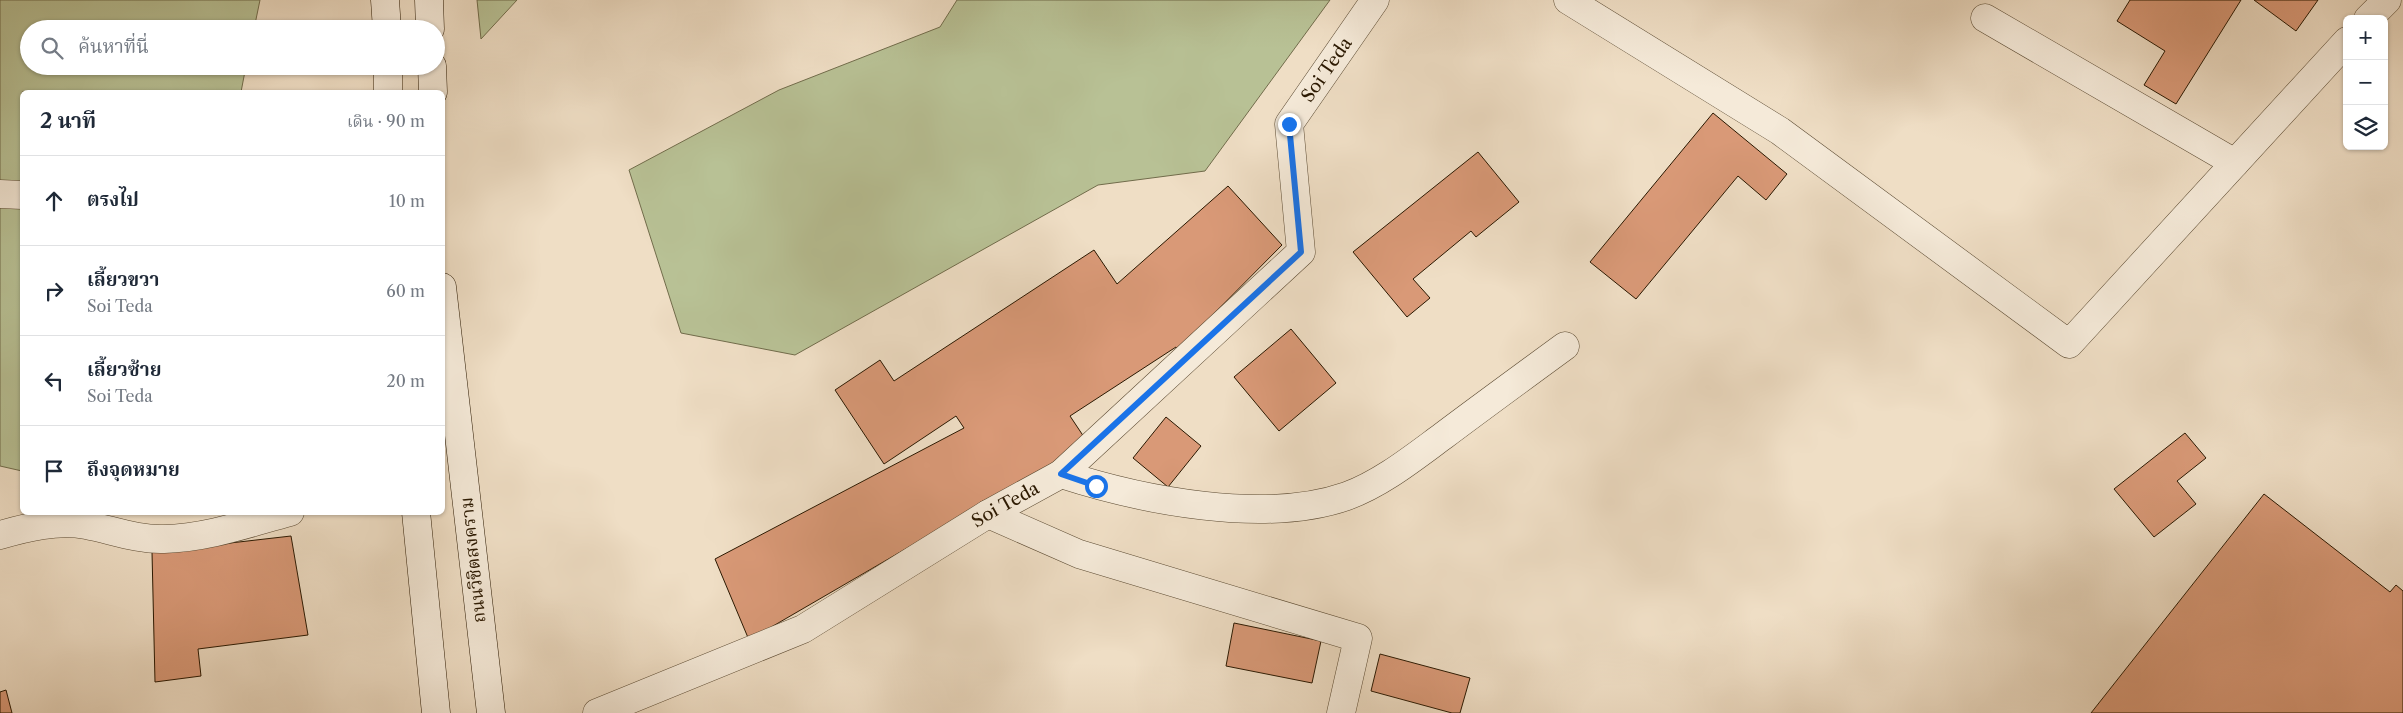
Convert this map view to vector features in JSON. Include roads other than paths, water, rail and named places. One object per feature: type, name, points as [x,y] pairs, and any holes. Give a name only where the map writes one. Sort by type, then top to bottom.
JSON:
[{"type":"street","points":[[385,0],[386,20]]},
{"type":"street","points":[[429,0],[430,20]]},
{"type":"street","name":"Soi Teda","points":[[597,713],[803,629],[988,514],[1061,474],[1301,252],[1289,124],[1376,0]]},
{"type":"street","points":[[1568,0],[1780,130],[2069,344],[2343,45]]},
{"type":"street","points":[[2372,15],[2387,0]]},
{"type":"street","points":[[1985,18],[2235,163]]},
{"type":"street","points":[[388,75],[388,90]]},
{"type":"street","points":[[432,75],[432,90]]},
{"type":"street","points":[[0,194],[20,195]]},
{"type":"street","name":"ถนนวิชิตสงคราม","points":[[445,313],[491,713]]},
{"type":"street","points":[[1061,474],[1122,492],[1219,507],[1288,508],[1318,505],[1349,495],[1396,470],[1565,346]]},
{"type":"street","points":[[988,514],[1079,554],[1358,638],[1341,713]]},
{"type":"street","points":[[0,535],[60,523],[84,525],[138,537],[163,539],[195,536],[278,515]]},
{"type":"street","points":[[416,515],[436,713]]}]
